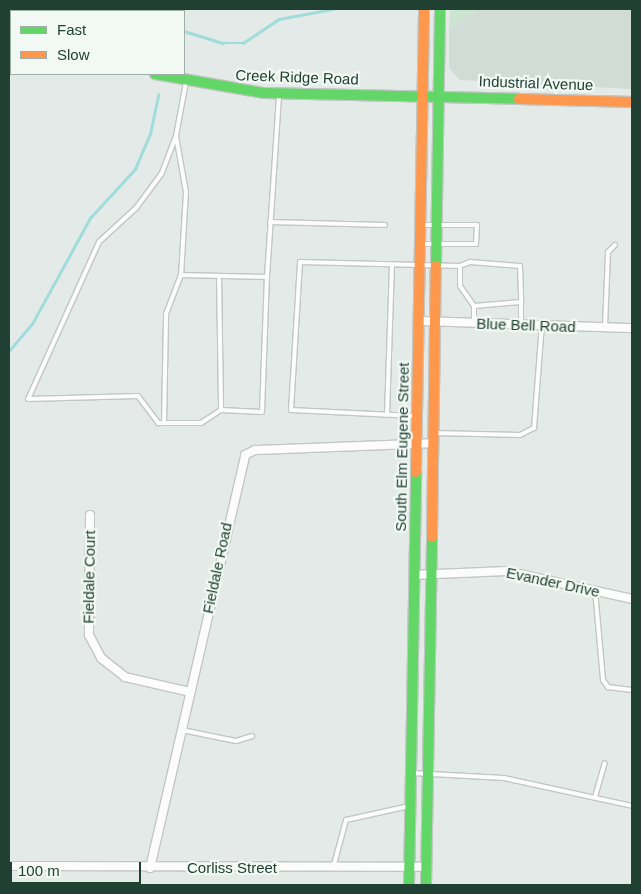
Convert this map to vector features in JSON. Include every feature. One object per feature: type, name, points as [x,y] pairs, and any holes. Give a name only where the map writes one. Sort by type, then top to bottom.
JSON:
[{"type":"main road","name":"South Elm Eugene Street","points":[[409,885],[424,9]]},
{"type":"main road","name":"South Elm Eugene Street","points":[[426,885],[440,9]]},
{"type":"main road","name":"Creek Ridge Road","points":[[159,75],[186,82],[279,93],[439,95]]},
{"type":"main road","name":"Industrial Avenue","points":[[439,95],[632,102]]},
{"type":"street","name":"Blue Bell Road","points":[[419,321],[632,328]]},
{"type":"street","name":"Fieldale Road","points":[[150,868],[245,455],[255,450],[417,444],[434,438]]},
{"type":"street","name":"Fieldale Court","points":[[90,515],[89,635],[100,658],[125,677],[190,692]]},
{"type":"street","name":"Evander Drive","points":[[414,575],[431,576],[490,569],[632,599]]},
{"type":"street","name":"Corliss Street","points":[[9,866],[150,868],[426,867]]},
{"type":"lane","points":[[186,82],[176,136],[162,173],[136,208],[100,242],[28,399],[138,396],[158,423],[201,423],[221,410],[262,412],[267,277],[279,93]]},
{"type":"lane","points":[[164,423],[166,314],[181,275],[186,192],[176,136]]},
{"type":"lane","points":[[270,222],[384,225]]},
{"type":"lane","points":[[420,224],[477,225],[476,244],[420,244]]},
{"type":"lane","points":[[605,327],[608,252],[615,244]]},
{"type":"lane","points":[[417,416],[292,410],[300,262],[420,267],[460,266],[470,262],[520,266],[521,324]]},
{"type":"lane","points":[[388,415],[392,266]]},
{"type":"lane","points":[[460,266],[460,286],[474,306],[474,323]]},
{"type":"lane","points":[[181,275],[267,277]]},
{"type":"lane","points":[[220,276],[221,410]]},
{"type":"lane","points":[[474,306],[521,302]]},
{"type":"lane","points":[[434,438],[520,435],[534,428],[542,325]]},
{"type":"lane","points":[[595,590],[603,680],[608,687],[632,690]]},
{"type":"lane","points":[[182,730],[236,741],[252,736]]},
{"type":"lane","points":[[595,797],[605,763]]},
{"type":"lane","points":[[411,774],[504,778],[632,806]]},
{"type":"lane","points":[[333,868],[346,820],[410,805]]},
{"type":"shaded area","points":[[479,9],[632,9],[632,89],[460,80],[449,68],[449,29]]},
{"type":"green space","points":[[450,9],[479,9],[449,29]]},
{"type":"waterway","points":[[185,31],[223,43],[243,43],[279,19],[333,9]]},
{"type":"waterway","points":[[9,351],[32,324],[90,218],[135,169],[150,134],[158,95]]},
{"type":"traffic: fast","points":[[436,266],[440,9]]},
{"type":"traffic: fast","points":[[161,75],[264,93],[519,99]]},
{"type":"traffic: fast","points":[[409,885],[416,472]]},
{"type":"traffic: fast","points":[[426,885],[432,537]]},
{"type":"traffic: slow","points":[[416,472],[424,9]]},
{"type":"traffic: slow","points":[[519,99],[632,102]]},
{"type":"traffic: slow","points":[[432,537],[436,266]]}]
